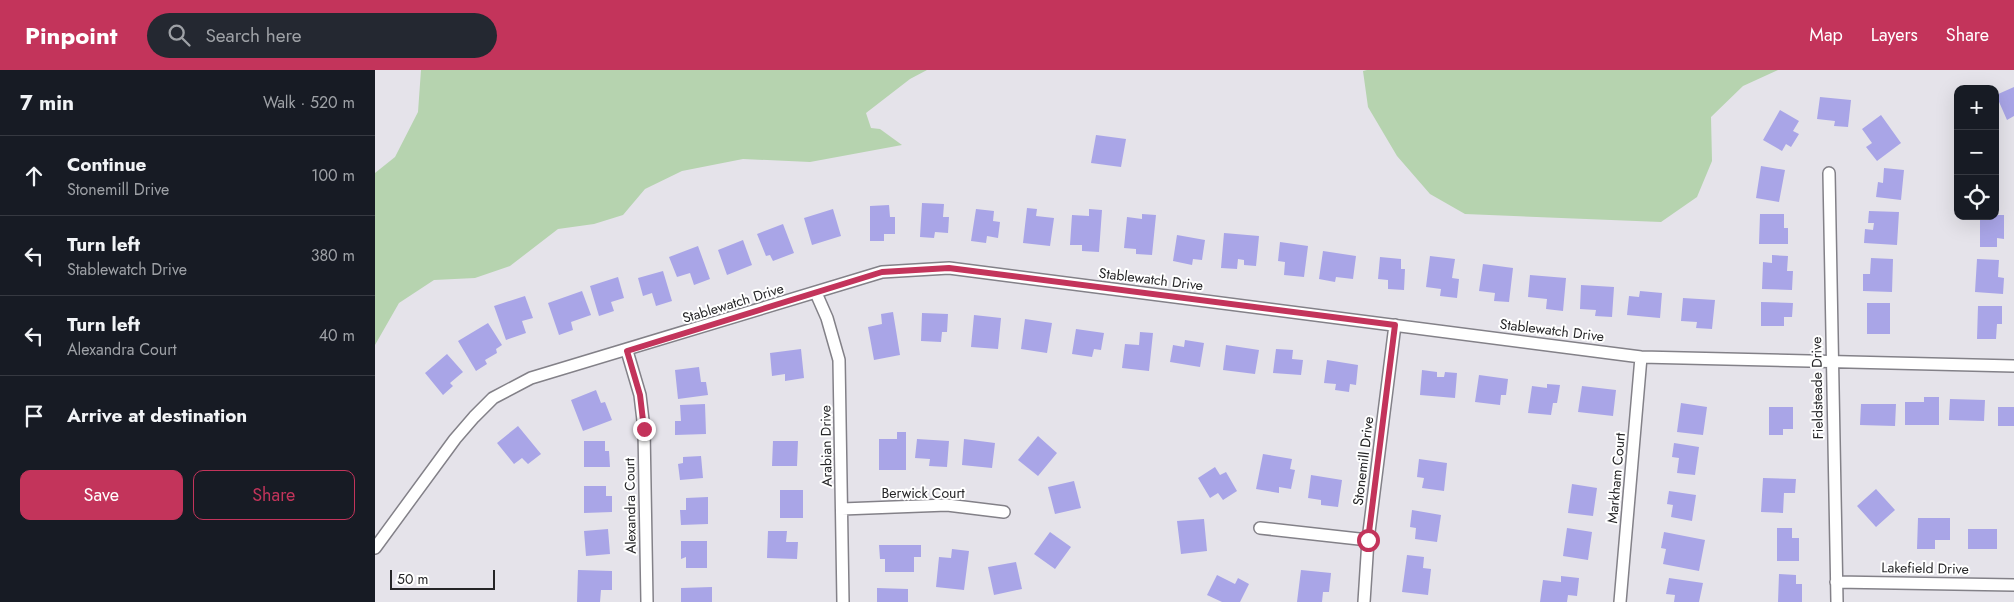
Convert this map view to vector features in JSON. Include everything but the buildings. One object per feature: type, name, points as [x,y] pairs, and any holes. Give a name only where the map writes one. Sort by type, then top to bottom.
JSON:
[{"type":"street","name":"Fieldsteade Drive","points":[[1829,173],[1831,362],[1837,602]]},
{"type":"street","name":"Stablewatch Drive","points":[[375,548],[455,439],[493,398],[531,378],[627,351],[882,272],[949,268],[1641,357],[2014,366]]},
{"type":"street","name":"Arabian Drive","points":[[816,293],[827,318],[839,360],[843,602]]},
{"type":"street","name":"Stonemill Drive","points":[[1364,602],[1368,540],[1395,325]]},
{"type":"street","name":"Alexandra Court","points":[[627,351],[640,395],[644,429],[647,602]]},
{"type":"street","name":"Markham Court","points":[[1621,602],[1641,357]]},
{"type":"street","name":"Berwick Court","points":[[842,509],[947,505],[1004,512]]},
{"type":"street","points":[[1259,528],[1368,540]]},
{"type":"street","name":"Lakefield Drive","points":[[1836,582],[2014,584]]},
{"type":"green space","points":[[421,70],[927,70],[910,79],[866,113],[871,128],[880,129],[902,145],[810,162],[743,159],[682,171],[645,189],[623,215],[594,224],[558,229],[510,266],[475,278],[434,280],[399,303],[375,345],[375,173],[395,157],[418,112]]},
{"type":"green space","points":[[1778,70],[1743,86],[1711,117],[1712,161],[1697,197],[1661,222],[1465,214],[1430,194],[1397,156],[1368,107],[1363,71]]},
{"type":"route","points":[[644,429],[640,395],[627,351],[882,272],[949,268],[1395,325],[1368,540]]}]
